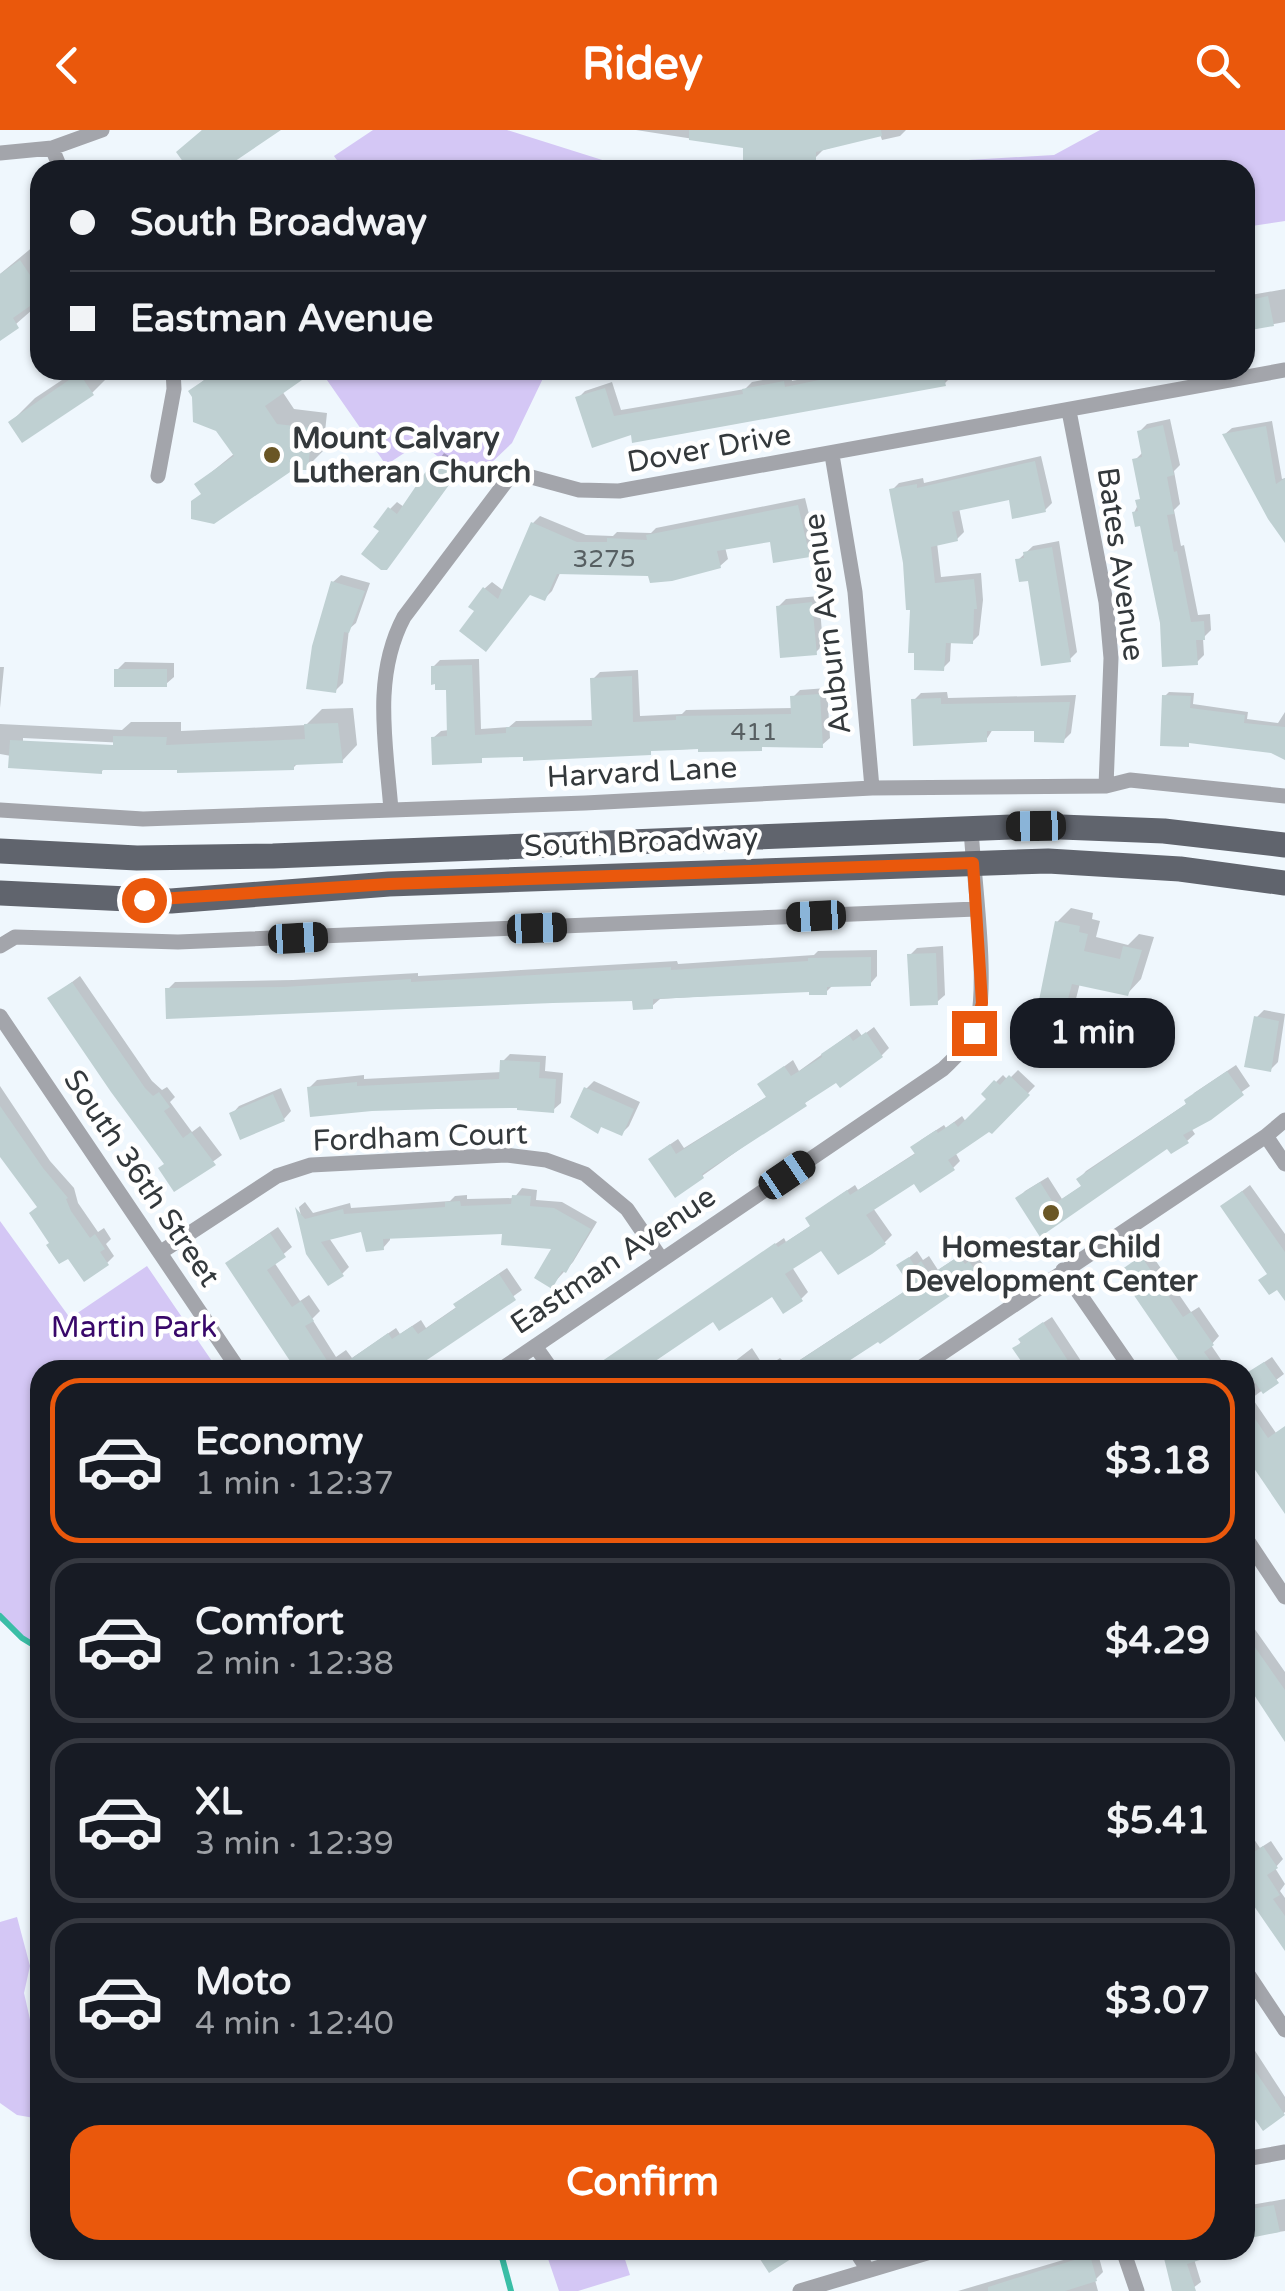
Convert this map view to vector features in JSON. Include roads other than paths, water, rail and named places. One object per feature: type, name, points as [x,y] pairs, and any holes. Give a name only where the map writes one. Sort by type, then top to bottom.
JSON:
[{"type":"main road","name":"South Broadway","points":[[0,851],[137,858],[234,856],[972,828],[1164,830],[1285,845]]},
{"type":"main road","name":"South Broadway","points":[[0,893],[171,901],[389,884],[1048,861],[1114,864],[1285,883]]},
{"type":"street","points":[[0,153],[52,148],[102,130]]},
{"type":"street","points":[[52,148],[57,160]]},
{"type":"street","name":"Dover Drive","points":[[1255,376],[1285,370]]},
{"type":"street","points":[[158,476],[174,380]]},
{"type":"street","name":"Dover Drive","points":[[391,810],[383,699],[392,638],[404,616],[508,479],[524,475],[579,490],[619,491],[1232,380]]},
{"type":"street","name":"Bates Avenue","points":[[1069,411],[1106,602],[1111,658],[1106,786]]},
{"type":"street","name":"Auburn Avenue","points":[[832,454],[855,592],[872,788]]},
{"type":"street","name":"Harvard Lane","points":[[0,810],[143,819],[872,788],[1106,786],[1130,780],[1285,796]]},
{"type":"street","name":"Eastman Avenue","points":[[515,1360],[943,1069],[960,1052],[974,1033],[982,1003],[972,828]]},
{"type":"street","points":[[0,946],[16,937],[178,942],[976,910]]},
{"type":"street","name":"South 36th Street","points":[[0,1016],[232,1360]]},
{"type":"street","points":[[932,1360],[1285,1120]]},
{"type":"street","points":[[1266,1136],[1285,1164]]},
{"type":"street","name":"Fordham Court","points":[[161,1252],[277,1176],[311,1165],[506,1156],[546,1160],[586,1174],[627,1209],[662,1260]]},
{"type":"street","points":[[1063,1270],[1125,1360]]},
{"type":"street","points":[[536,1346],[545,1360]]},
{"type":"street","points":[[1255,1552],[1285,1596]]},
{"type":"street","points":[[1255,1985],[1285,2030]]},
{"type":"street","points":[[1255,2157],[1285,2152]]},
{"type":"street","points":[[862,2260],[868,2270]]},
{"type":"street","points":[[800,2291],[902,2260]]},
{"type":"street","points":[[1126,2260],[1137,2291]]},
{"type":"waterway","points":[[0,1616],[30,1643]]},
{"type":"waterway","points":[[503,2260],[511,2291]]},
{"type":"place","name":"Mount Calvary Lutheran Church","points":[[272,455]]},
{"type":"place","name":"Homestar Child Development Center","points":[[1051,1213]]},
{"type":"park label","name":"Martin Park","points":[[134,1327]]}]
